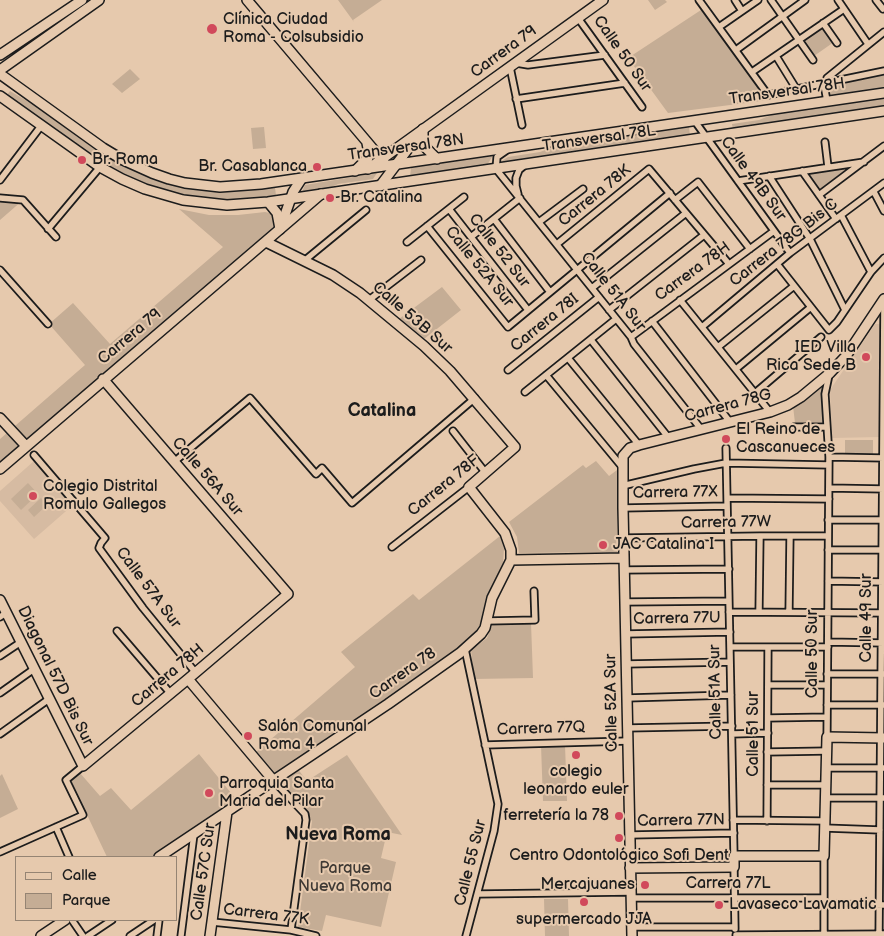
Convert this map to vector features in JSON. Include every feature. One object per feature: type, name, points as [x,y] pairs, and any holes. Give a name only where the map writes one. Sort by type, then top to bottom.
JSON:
[{"type":"street","points":[[0,55],[82,0]]},
{"type":"street","points":[[0,70],[99,0]]},
{"type":"street","points":[[247,0],[367,143],[388,163]]},
{"type":"street","name":"Carrera 79","points":[[380,186],[388,163],[423,129],[603,0]]},
{"type":"street","points":[[699,0],[768,95],[824,85],[884,71]]},
{"type":"street","points":[[735,0],[742,11]]},
{"type":"street","points":[[719,28],[758,0]]},
{"type":"street","points":[[771,0],[813,60]]},
{"type":"street","points":[[736,50],[805,0]]},
{"type":"street","points":[[838,0],[868,44]]},
{"type":"street","points":[[876,0],[882,9]]},
{"type":"street","points":[[752,72],[844,9]]},
{"type":"street","name":"Calle 50 Sur","points":[[578,18],[642,107]]},
{"type":"street","points":[[823,23],[837,43]]},
{"type":"street","points":[[827,101],[824,85],[830,74],[884,32]]},
{"type":"street","points":[[874,39],[884,37]]},
{"type":"street","points":[[522,126],[516,99],[513,65],[528,65],[605,55]]},
{"type":"street","points":[[776,56],[797,90]]},
{"type":"street","name":"Transversal 78N","points":[[0,74],[103,148],[123,160],[152,173],[185,183],[245,186],[368,169],[388,163],[513,147]]},
{"type":"street","points":[[516,99],[625,83]]},
{"type":"street","name":"Transversal 78H","points":[[694,120],[884,93]]},
{"type":"street","name":"Transversal 78N","points":[[2,99],[100,167],[122,180],[190,202],[227,205],[268,202],[496,169]]},
{"type":"street","name":"Transversal 78H","points":[[707,138],[884,111]]},
{"type":"street","name":"Calle 49B Sur","points":[[694,120],[790,253]]},
{"type":"street","name":"Transversal 78L","points":[[513,147],[694,120]]},
{"type":"street","points":[[0,180],[41,126]]},
{"type":"street","points":[[423,129],[425,147],[437,158]]},
{"type":"street","name":"Carrera 79","points":[[388,163],[423,129]]},
{"type":"street","name":"Transversal 78L","points":[[496,169],[707,138]]},
{"type":"street","points":[[825,142],[828,167]]},
{"type":"street","points":[[355,170],[368,158],[367,143]]},
{"type":"street","points":[[819,195],[884,146]]},
{"type":"street","points":[[496,169],[497,157],[513,147]]},
{"type":"street","points":[[738,181],[864,162]]},
{"type":"street","points":[[471,237],[520,198],[516,182],[518,174],[525,165]]},
{"type":"street","points":[[48,229],[100,167]]},
{"type":"street","name":"Calle 51A Sur","points":[[496,169],[592,288],[701,429]]},
{"type":"street","name":"Carrera 78K","points":[[557,244],[649,169],[670,193]]},
{"type":"street","points":[[802,171],[819,195],[839,217],[871,272]]},
{"type":"street","points":[[769,176],[810,239],[845,310]]},
{"type":"street","name":"Carrera 79","points":[[280,229],[294,189],[302,178]]},
{"type":"street","points":[[676,200],[698,182],[750,249]]},
{"type":"street","name":"Carrera 78G Bis C","points":[[702,327],[790,253],[884,183]]},
{"type":"street","points":[[539,222],[583,189]]},
{"type":"street","points":[[874,192],[884,211]]},
{"type":"street","points":[[528,310],[670,193],[729,264]]},
{"type":"street","name":"Carrera 79","points":[[0,469],[321,194]]},
{"type":"street","points":[[406,242],[464,197]]},
{"type":"street","points":[[0,198],[23,200],[56,237]]},
{"type":"street","points":[[268,202],[277,213],[280,229]]},
{"type":"street","name":"Calle 52 Sur","points":[[449,209],[528,310]]},
{"type":"street","points":[[304,261],[366,210]]},
{"type":"street","points":[[592,288],[686,213]]},
{"type":"street","points":[[494,219],[550,292]]},
{"type":"street","name":"Calle 52A Sur","points":[[427,226],[508,327],[528,310]]},
{"type":"street","name":"Carrera 78H","points":[[630,337],[774,231]]},
{"type":"street","points":[[609,310],[704,235]]},
{"type":"street","name":"Calle 53B Sur","points":[[266,242],[342,280],[369,300],[437,359],[475,398],[515,447]]},
{"type":"street","points":[[777,264],[829,330],[871,272],[884,258]]},
{"type":"street","points":[[369,300],[421,260]]},
{"type":"street","points":[[0,270],[48,324]]},
{"type":"street","points":[[718,347],[794,286]]},
{"type":"street","name":"Carrera 78I","points":[[508,370],[599,297]]},
{"type":"street","points":[[680,300],[770,412]]},
{"type":"street","name":"Calle 49 Sur","points":[[881,935],[884,300]]},
{"type":"street","name":"Carrera 78G","points":[[625,452],[639,445],[770,412],[788,405],[801,397],[830,373],[846,356],[884,300]]},
{"type":"street","points":[[736,369],[811,307]]},
{"type":"street","points":[[525,392],[616,319]]},
{"type":"street","points":[[652,321],[730,422]]},
{"type":"street","points":[[755,393],[821,337]]},
{"type":"street","points":[[591,340],[668,437]]},
{"type":"street","points":[[568,358],[639,445]]},
{"type":"street","name":"Calle 50 Sur","points":[[824,935],[829,464],[825,394],[830,373]]},
{"type":"street","points":[[546,375],[623,468]]},
{"type":"street","name":"Calle 56A Sur","points":[[103,379],[288,594]]},
{"type":"street","points":[[174,462],[250,398],[316,474],[322,468],[352,503],[475,398]]},
{"type":"street","points":[[0,418],[26,446]]},
{"type":"street","points":[[794,427],[827,427]]},
{"type":"street","points":[[453,431],[485,472]]},
{"type":"street","name":"Carrera 78F","points":[[392,547],[469,487],[515,447]]},
{"type":"street","name":"Calle 51A Sur","points":[[726,448],[736,936]]},
{"type":"street","name":"Calle 52A Sur","points":[[625,452],[622,486],[632,932]]},
{"type":"street","name":"Calle 57A Sur","points":[[34,455],[103,540],[99,548],[192,676],[273,780],[304,814],[306,820],[291,930]]},
{"type":"street","points":[[829,457],[883,458]]},
{"type":"street","points":[[622,486],[726,463],[829,464]]},
{"type":"street","points":[[469,487],[505,532],[511,550],[511,560],[492,598],[487,621],[535,620],[534,591]]},
{"type":"street","points":[[828,488],[883,489]]},
{"type":"street","points":[[727,498],[828,499]]},
{"type":"street","name":"Carrera 77X","points":[[623,508],[727,506]]},
{"type":"street","points":[[828,520],[883,520]]},
{"type":"street","points":[[760,536],[760,612]]},
{"type":"street","points":[[789,612],[790,536]]},
{"type":"street","name":"Carrera 77W","points":[[623,538],[828,536]]},
{"type":"street","points":[[828,550],[883,550]]},
{"type":"street","points":[[511,560],[624,558]]},
{"type":"street","points":[[624,570],[729,569]]},
{"type":"street","points":[[828,581],[883,582]]},
{"type":"street","name":"Carrera 78H","points":[[56,827],[83,815],[66,780],[171,694],[288,594]]},
{"type":"street","name":"Diagonal 57D Bis Sur","points":[[0,600],[3,615],[21,642],[82,766]]},
{"type":"street","points":[[625,602],[729,601]]},
{"type":"street","points":[[730,612],[883,613]]},
{"type":"street","name":"Carrera 78","points":[[164,856],[273,780],[388,704],[465,649],[481,634],[487,621]]},
{"type":"street","points":[[117,631],[171,694]]},
{"type":"street","name":"Carrera 77U","points":[[625,634],[730,632]]},
{"type":"street","points":[[0,656],[21,642]]},
{"type":"street","points":[[730,647],[882,643]]},
{"type":"street","name":"Calle 51 Sur","points":[[767,821],[768,647]]},
{"type":"street","name":"Calle 55 Sur","points":[[465,649],[498,804],[494,832],[466,936]]},
{"type":"street","points":[[626,664],[730,662]]},
{"type":"street","points":[[0,693],[34,669]]},
{"type":"street","points":[[828,674],[882,674]]},
{"type":"street","points":[[768,685],[828,685]]},
{"type":"street","points":[[627,698],[731,695]]},
{"type":"street","points":[[0,734],[49,699]]},
{"type":"street","points":[[827,705],[882,705]]},
{"type":"street","points":[[768,718],[827,717]]},
{"type":"street","points":[[627,728],[732,726]]},
{"type":"street","points":[[732,734],[768,733]]},
{"type":"street","points":[[827,737],[882,738]]},
{"type":"street","name":"Carrera 77Q","points":[[485,745],[628,741]]},
{"type":"street","points":[[768,752],[827,751]]},
{"type":"street","points":[[826,768],[882,768]]},
{"type":"street","points":[[767,785],[826,785]]},
{"type":"street","points":[[826,798],[882,798]]},
{"type":"street","name":"Calle 57C Sur","points":[[210,936],[227,812]]},
{"type":"street","points":[[734,820],[880,830]]},
{"type":"street","points":[[0,852],[56,827],[69,856]]},
{"type":"street","name":"Carrera 77N","points":[[630,835],[734,833]]},
{"type":"street","points":[[181,936],[194,834]]},
{"type":"street","points":[[734,856],[824,856]]},
{"type":"street","points":[[630,868],[734,866]]},
{"type":"street","name":"Carrera 77L","points":[[478,894],[631,895],[824,901],[882,905]]},
{"type":"street","points":[[41,936],[64,921]]},
{"type":"street","points":[[73,921],[83,936]]},
{"type":"street","points":[[88,936],[110,921]]},
{"type":"street","points":[[130,936],[152,921]]},
{"type":"street","points":[[157,936],[159,921]]},
{"type":"street","name":"Carrera 77K","points":[[212,922],[291,930],[316,936]]},
{"type":"street","points":[[632,932],[735,927]]},
{"type":"street","points":[[736,936],[881,935]]},
{"type":"shaded area","name":"IED Villa Rica Sede B","points":[[875,324],[880,324],[880,437],[832,438],[830,390]]},
{"type":"shaded area","name":"Colegio Distrital Romulo Gallegos","points":[[34,461],[73,505],[34,539],[0,501],[0,491]]},
{"type":"green space","points":[[338,0],[382,0],[353,20],[354,22]]},
{"type":"green space","points":[[648,0],[665,0],[667,2],[655,10]]},
{"type":"green space","points":[[701,10],[769,100],[668,113],[628,58]]},
{"type":"green space","points":[[823,27],[834,42],[814,56],[804,40]]},
{"type":"green space","points":[[130,69],[140,79],[122,93],[112,84]]},
{"type":"green space","points":[[884,74],[884,89],[829,95],[827,87]]},
{"type":"green space","points":[[10,91],[51,115],[103,152],[202,189],[229,191],[275,187],[276,196],[238,200],[212,200],[142,184],[105,165],[85,151],[7,95]]},
{"type":"green space","points":[[884,98],[884,107],[733,130],[732,124],[759,120],[774,114]]},
{"type":"green space","points":[[264,127],[266,148],[253,149],[251,128]]},
{"type":"green space","points":[[689,127],[690,136],[500,162],[508,157],[540,152],[561,144]]},
{"type":"green space","points":[[494,154],[487,165],[410,177],[411,168]]},
{"type":"green space","points":[[855,165],[820,191],[807,173]]},
{"type":"green space","points":[[377,173],[373,179],[302,192],[305,185]]},
{"type":"green space","points":[[0,198],[23,200],[0,220]]},
{"type":"green space","points":[[179,209],[209,215],[238,215],[265,212],[270,213],[274,217],[275,224],[271,230],[0,463],[0,439],[85,365],[49,324],[73,303],[110,344],[223,247]]},
{"type":"green space","points":[[442,287],[461,310],[424,339],[399,319]]},
{"type":"green space","points":[[823,382],[821,396],[823,422],[795,423],[793,406]]},
{"type":"green space","points":[[845,440],[873,440],[873,454],[845,454]]},
{"type":"green space","points":[[596,461],[609,476],[617,470],[617,552],[519,553],[517,537],[509,522],[583,465],[586,468]]},
{"type":"green space","points":[[28,483],[38,494],[21,510],[11,499]]},
{"type":"green space","points":[[41,498],[47,505],[34,517],[28,510]]},
{"type":"green space","points":[[500,536],[504,549],[503,563],[487,597],[483,620],[473,636],[402,690],[274,774],[256,752],[355,667],[341,652],[413,594],[419,600]]},
{"type":"green space","points":[[531,623],[533,678],[474,679],[471,650],[487,638],[492,625]]},
{"type":"green space","points":[[541,745],[565,745],[567,801],[543,801]]},
{"type":"green space","points":[[199,754],[236,799],[152,856],[107,856],[71,781],[80,773],[100,796],[111,788],[131,810]]},
{"type":"green space","name":"Parque Nueva Roma","points":[[347,755],[402,835],[387,832],[381,858],[396,862],[381,927],[326,915],[322,931],[298,927],[312,821],[281,781],[297,768],[307,781]]},
{"type":"green space","points":[[2,774],[18,809],[0,818],[0,776]]},
{"type":"green space","points":[[544,899],[568,899],[569,936],[545,936]]},
{"type":"place","name":"Clínica Ciudad Roma - Colsubsidio","points":[[212,29]]},
{"type":"place","name":"Br. Roma","points":[[82,160]]},
{"type":"place","name":"Br. Casablanca","points":[[317,167]]},
{"type":"place","name":"Br. Catalina","points":[[330,198]]},
{"type":"place","name":"IED Villa Rica Sede B","points":[[866,357]]},
{"type":"place","name":"El Reino de Cascanueces","points":[[726,439]]},
{"type":"place","name":"Colegio Distrital Romulo Gallegos","points":[[33,496]]},
{"type":"place","name":"JAC Catalina I","points":[[603,545]]},
{"type":"place","name":"Salón Comunal Roma 4","points":[[248,736]]},
{"type":"place","name":"colegio leonardo euler","points":[[576,755]]},
{"type":"place","name":"Parroquia Santa Maria del Pilar","points":[[209,793]]},
{"type":"place","name":"ferretería la 78","points":[[619,816]]},
{"type":"place","name":"Centro Odontológico Sofi Dent","points":[[619,838]]},
{"type":"place","name":"Mercajuanes","points":[[645,885]]},
{"type":"place","name":"supermercado JJA","points":[[584,902]]},
{"type":"place","name":"Lavaseco Lavamatic","points":[[719,905]]},
{"type":"district","name":"Catalina","points":[[382,411]]},
{"type":"district","name":"Nueva Roma","points":[[338,835]]}]
